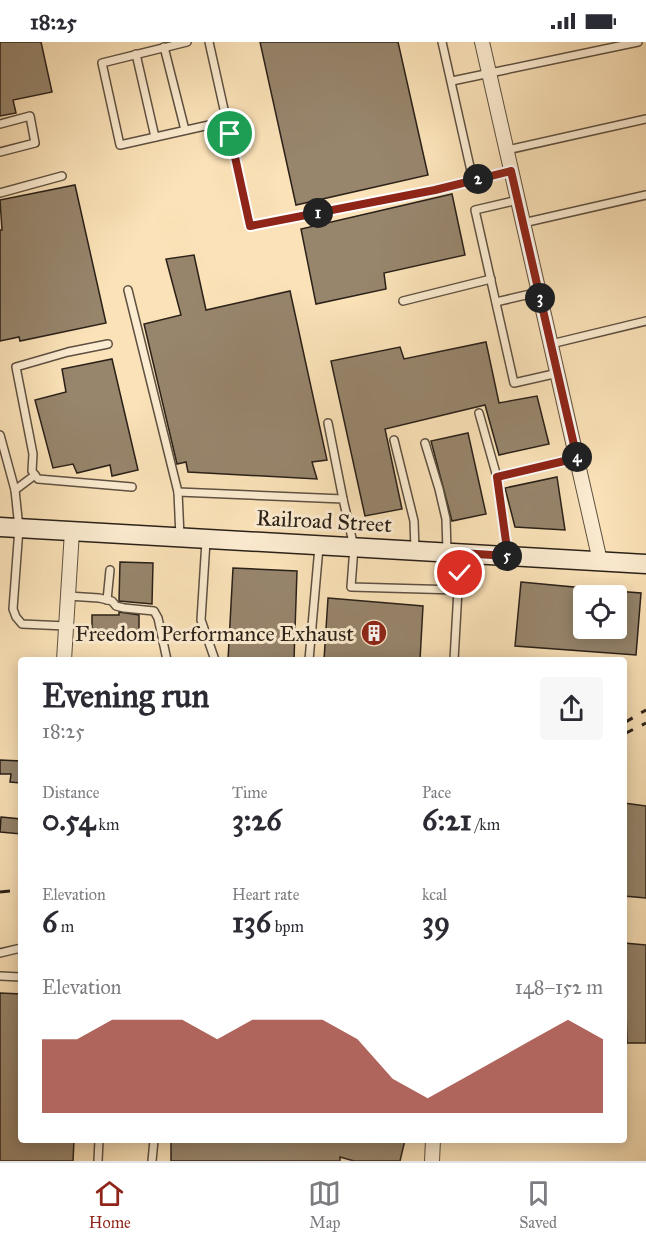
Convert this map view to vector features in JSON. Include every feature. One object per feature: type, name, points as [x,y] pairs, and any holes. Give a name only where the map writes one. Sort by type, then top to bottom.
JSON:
[{"type":"main road","name":"Railroad Street","points":[[0,527],[646,564]]},
{"type":"street","points":[[482,42],[600,561]]},
{"type":"street","points":[[64,657],[72,531]]},
{"type":"street","points":[[432,1161],[433,1143]]},
{"type":"lane","points":[[187,42],[102,63],[120,145],[227,121]]},
{"type":"lane","points":[[209,42],[250,226],[511,171]]},
{"type":"lane","points":[[442,42],[473,180]]},
{"type":"lane","points":[[452,81],[638,42]]},
{"type":"lane","points":[[165,47],[185,130]]},
{"type":"lane","points":[[136,54],[155,137]]},
{"type":"lane","points":[[0,124],[30,116],[35,143],[0,152]]},
{"type":"lane","points":[[507,150],[646,119]]},
{"type":"lane","points":[[0,193],[62,176]]},
{"type":"lane","points":[[524,223],[646,195]]},
{"type":"lane","points":[[518,200],[475,210],[514,383],[558,373]]},
{"type":"lane","points":[[403,300],[491,279]]},
{"type":"lane","points":[[128,291],[178,492],[180,537]]},
{"type":"lane","points":[[496,302],[539,292]]},
{"type":"lane","points":[[551,344],[646,321]]},
{"type":"lane","points":[[108,344],[68,352],[16,367],[33,454],[32,471],[38,479],[132,488]]},
{"type":"lane","points":[[479,413],[497,477],[508,556]]},
{"type":"lane","points":[[328,423],[354,547],[351,587],[458,590]]},
{"type":"lane","points":[[0,435],[15,490],[19,528],[13,609],[22,624],[66,626]]},
{"type":"lane","points":[[394,440],[414,521],[415,550]]},
{"type":"lane","points":[[425,443],[439,489],[454,553],[458,590],[454,657]]},
{"type":"lane","points":[[497,477],[577,458]]},
{"type":"lane","points":[[15,490],[35,475]]},
{"type":"lane","points":[[178,492],[343,499]]},
{"type":"lane","points":[[206,538],[201,620],[214,657]]},
{"type":"lane","points":[[309,657],[319,545]]},
{"type":"lane","points":[[107,600],[110,570]]},
{"type":"lane","points":[[68,596],[107,600],[124,608],[154,611],[166,657]]},
{"type":"lane","points":[[0,953],[18,949]]},
{"type":"lane","points":[[0,976],[18,977]]},
{"type":"lane","points":[[98,1161],[99,1143]]},
{"type":"lane","points":[[152,1161],[154,1143]]},
{"type":"building","points":[[0,42],[41,42],[52,92],[13,100],[16,113],[0,116]]},
{"type":"building","points":[[260,42],[398,42],[428,175],[296,205]]},
{"type":"building","points":[[75,185],[106,323],[20,341],[19,337],[0,341],[0,230],[2,230],[0,200]]},
{"type":"building","points":[[452,194],[465,255],[384,273],[386,289],[316,304],[301,229]]},
{"type":"building","points":[[194,255],[206,310],[290,291],[327,460],[312,462],[317,479],[188,472],[186,462],[177,464],[144,324],[181,315],[166,259]]},
{"type":"building","points":[[486,342],[499,403],[537,396],[549,444],[499,455],[485,405],[385,429],[402,509],[365,516],[331,361],[400,347],[404,359]]},
{"type":"building","points":[[112,359],[138,470],[112,476],[110,465],[77,473],[73,464],[53,468],[35,400],[66,392],[62,369]]},
{"type":"building","points":[[468,433],[486,514],[452,521],[431,441]]},
{"type":"building","points":[[557,477],[565,530],[515,527],[505,488]]},
{"type":"building","points":[[120,562],[153,563],[152,604],[119,601]]},
{"type":"building","points":[[233,568],[297,571],[294,657],[228,657]]},
{"type":"building","points":[[521,582],[573,587],[573,639],[627,639],[627,592],[641,593],[636,655],[515,646]]},
{"type":"building","name":"Freedom Performance Exhaust","points":[[328,598],[423,606],[420,657],[324,657]]},
{"type":"building","points":[[119,612],[139,615],[139,630],[92,630],[92,615],[119,615]]},
{"type":"building","points":[[0,760],[18,761],[18,783],[10,782],[11,774],[0,774]]},
{"type":"building","points":[[627,803],[646,806],[646,898],[627,896]]},
{"type":"building","points":[[1,817],[18,819],[18,834],[0,832]]},
{"type":"building","points":[[627,943],[646,945],[646,1043],[627,1043]]},
{"type":"building","points":[[0,993],[18,994],[18,1143],[74,1143],[73,1161],[0,1161]]},
{"type":"building","points":[[171,1143],[404,1143],[400,1161],[354,1161],[340,1157],[340,1161],[171,1161]]},
{"type":"railway","points":[[627,721],[646,710]]},
{"type":"railway","points":[[627,732],[646,723]]},
{"type":"railway","points":[[0,892],[18,890]]},
{"type":"place","name":"Freedom Performance Exhaust","points":[[374,633]]},
{"type":"route","points":[[230,134],[250,226],[435,190],[511,171],[577,458],[497,477],[508,556],[461,553],[460,573]]}]
